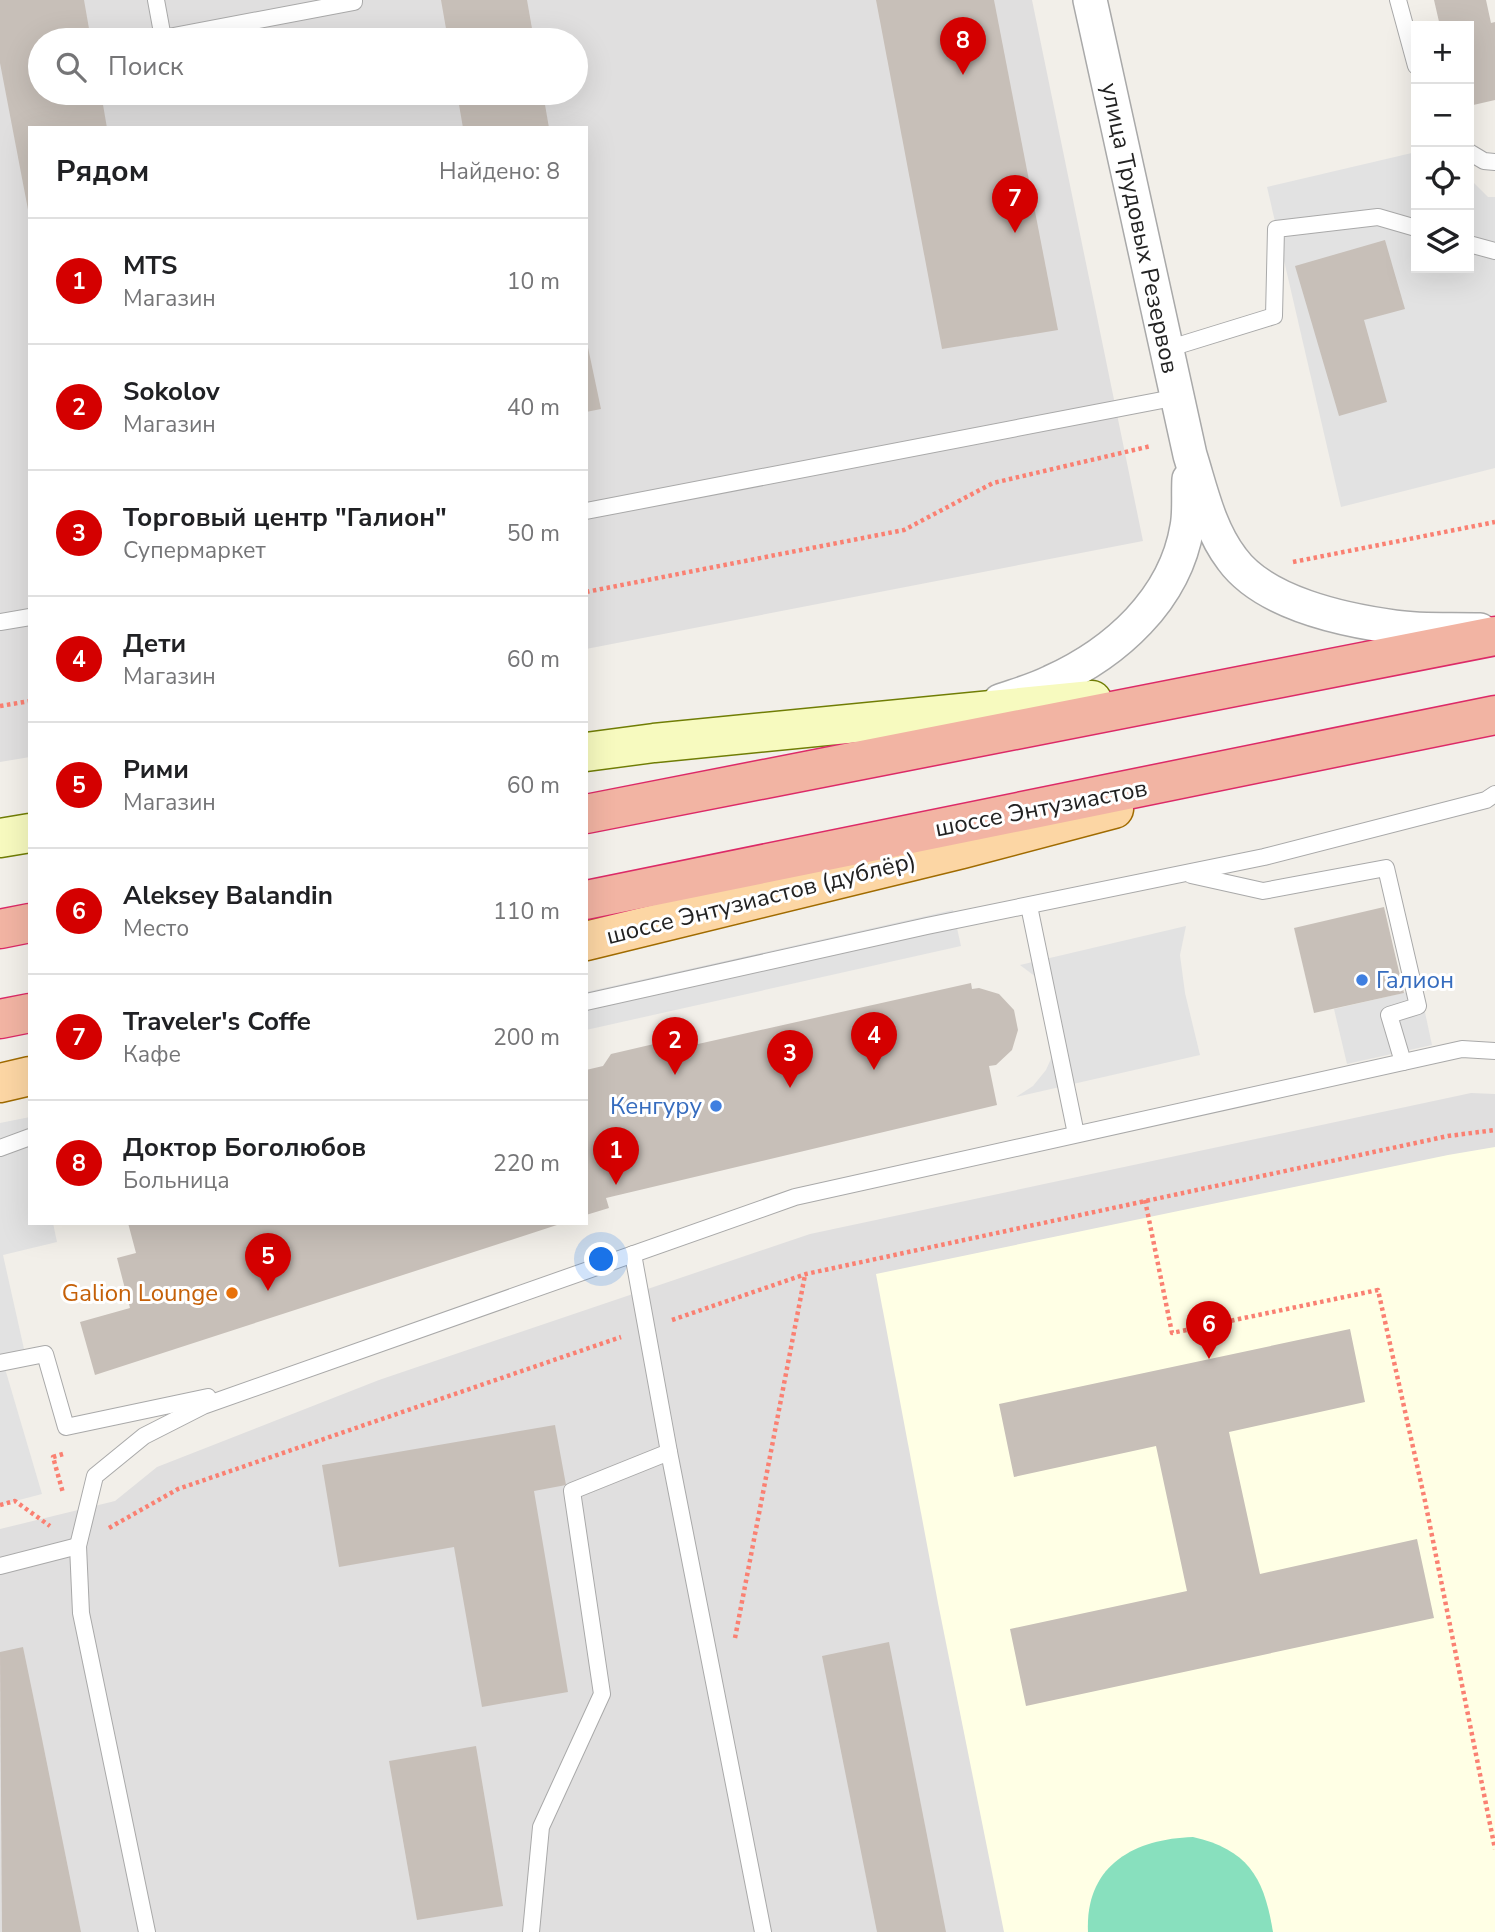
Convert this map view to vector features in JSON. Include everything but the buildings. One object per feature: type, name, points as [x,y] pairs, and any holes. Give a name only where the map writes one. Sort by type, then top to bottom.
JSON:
[{"type":"highway","points":[[588,814],[1495,636]]},
{"type":"highway","name":"шоссе Энтузиастов","points":[[588,900],[1495,715]]},
{"type":"highway","points":[[0,929],[28,923]]},
{"type":"highway","points":[[0,1019],[28,1013]]},
{"type":"main road","points":[[588,752],[1250,685]]},
{"type":"main road","name":"шоссе Энтузиастов (дублёр)","points":[[588,941],[961,849],[1383,738]]},
{"type":"main road","points":[[0,838],[28,833]]},
{"type":"main road","points":[[0,1083],[28,1076]]},
{"type":"street","name":"улица Трудовых Резервов","points":[[1090,0],[1188,447],[1211,522],[1232,560],[1261,586],[1303,607],[1396,628],[1495,630]]},
{"type":"street","name":"улица Трудовых Резервов","points":[[968,713],[1051,682],[1110,647],[1152,608],[1173,571],[1187,528],[1188,447]]},
{"type":"lane","points":[[156,0],[161,28]]},
{"type":"lane","points":[[216,28],[354,0]]},
{"type":"lane","points":[[1398,0],[1411,48]]},
{"type":"lane","points":[[1474,155],[1484,161],[1495,162]]},
{"type":"lane","points":[[1167,349],[1275,316],[1276,229],[1378,218],[1411,227]]},
{"type":"lane","points":[[1474,245],[1495,251]]},
{"type":"lane","points":[[588,511],[1178,397]]},
{"type":"lane","points":[[0,622],[28,617]]},
{"type":"lane","points":[[588,1002],[928,926],[1264,858],[1486,800],[1495,794]]},
{"type":"lane","points":[[1186,873],[1263,891],[1386,868],[1418,1006],[1389,1015],[1403,1062]]},
{"type":"lane","points":[[1029,906],[1076,1134]]},
{"type":"lane","points":[[147,1932],[81,1613],[78,1546],[95,1476],[144,1436],[203,1406],[795,1197],[1462,1049],[1495,1051]]},
{"type":"lane","points":[[0,1148],[28,1138]]},
{"type":"lane","points":[[633,1254],[763,1932]]},
{"type":"lane","points":[[0,1363],[45,1354],[66,1427],[257,1387]]},
{"type":"lane","points":[[531,1932],[541,1827],[602,1694],[572,1491],[669,1452]]},
{"type":"lane","points":[[0,1566],[78,1546]]},
{"type":"path","points":[[588,592],[904,530],[993,483],[1188,447]]},
{"type":"path","points":[[1292,563],[1495,522]]},
{"type":"path","points":[[0,706],[28,701]]},
{"type":"path","points":[[78,1546],[178,1489],[806,1274],[1448,1136],[1495,1130]]},
{"type":"path","points":[[1145,1200],[1172,1333],[1378,1290],[1425,1501],[1495,1849]]},
{"type":"path","points":[[734,1640],[806,1274]]},
{"type":"path","points":[[0,1505],[15,1501]]},
{"type":"shaded area","points":[[0,0],[1032,0],[1143,541],[588,649],[588,126],[28,126],[28,757],[0,762]]},
{"type":"shaded area","points":[[1411,153],[1411,273],[1474,273],[1474,183],[1488,197],[1495,197],[1495,468],[1341,507],[1267,187]]},
{"type":"shaded area","points":[[953,910],[961,946],[588,1030],[588,992]]},
{"type":"shaded area","points":[[1186,926],[1180,955],[1185,993],[1200,1055],[1016,1097],[1033,1086],[1046,1070],[1054,1052],[1036,977],[1020,965]]},
{"type":"shaded area","points":[[1420,989],[1432,1045],[1347,1064],[1334,1009]]},
{"type":"shaded area","points":[[1471,1093],[1495,1094],[1495,1932],[0,1932],[0,1529],[115,1501],[157,1467],[379,1380],[810,1234]]},
{"type":"shaded area","points":[[28,1117],[28,1225],[53,1225],[57,1242],[3,1255],[24,1349],[1,1355],[42,1494],[0,1505],[0,1123]]},
{"type":"shaded area","points":[[1495,1147],[1495,1932],[1004,1932],[876,1274]]},
{"type":"green space","points":[[1193,1837],[1228,1850],[1251,1869],[1265,1896],[1273,1932],[1088,1932],[1089,1909],[1095,1890],[1104,1873],[1117,1860],[1151,1843]]},
{"type":"place","name":"Доктор Боголюбов","points":[[963,75]]},
{"type":"place","name":"Traveler's Coffe","points":[[1015,233]]},
{"type":"place","name":"Галион","points":[[1362,980]]},
{"type":"place","name":"Дети","points":[[874,1070]]},
{"type":"place","name":"Sokolov","points":[[675,1075]]},
{"type":"place","name":"Торговый центр \"Галион\"","points":[[790,1088]]},
{"type":"place","name":"Кенгуру","points":[[716,1106]]},
{"type":"place","name":"MTS","points":[[616,1185]]},
{"type":"place","name":"Рими","points":[[268,1291]]},
{"type":"place","name":"Galion Lounge","points":[[232,1293]]},
{"type":"place","name":"Aleksey Balandin","points":[[1209,1359]]}]
